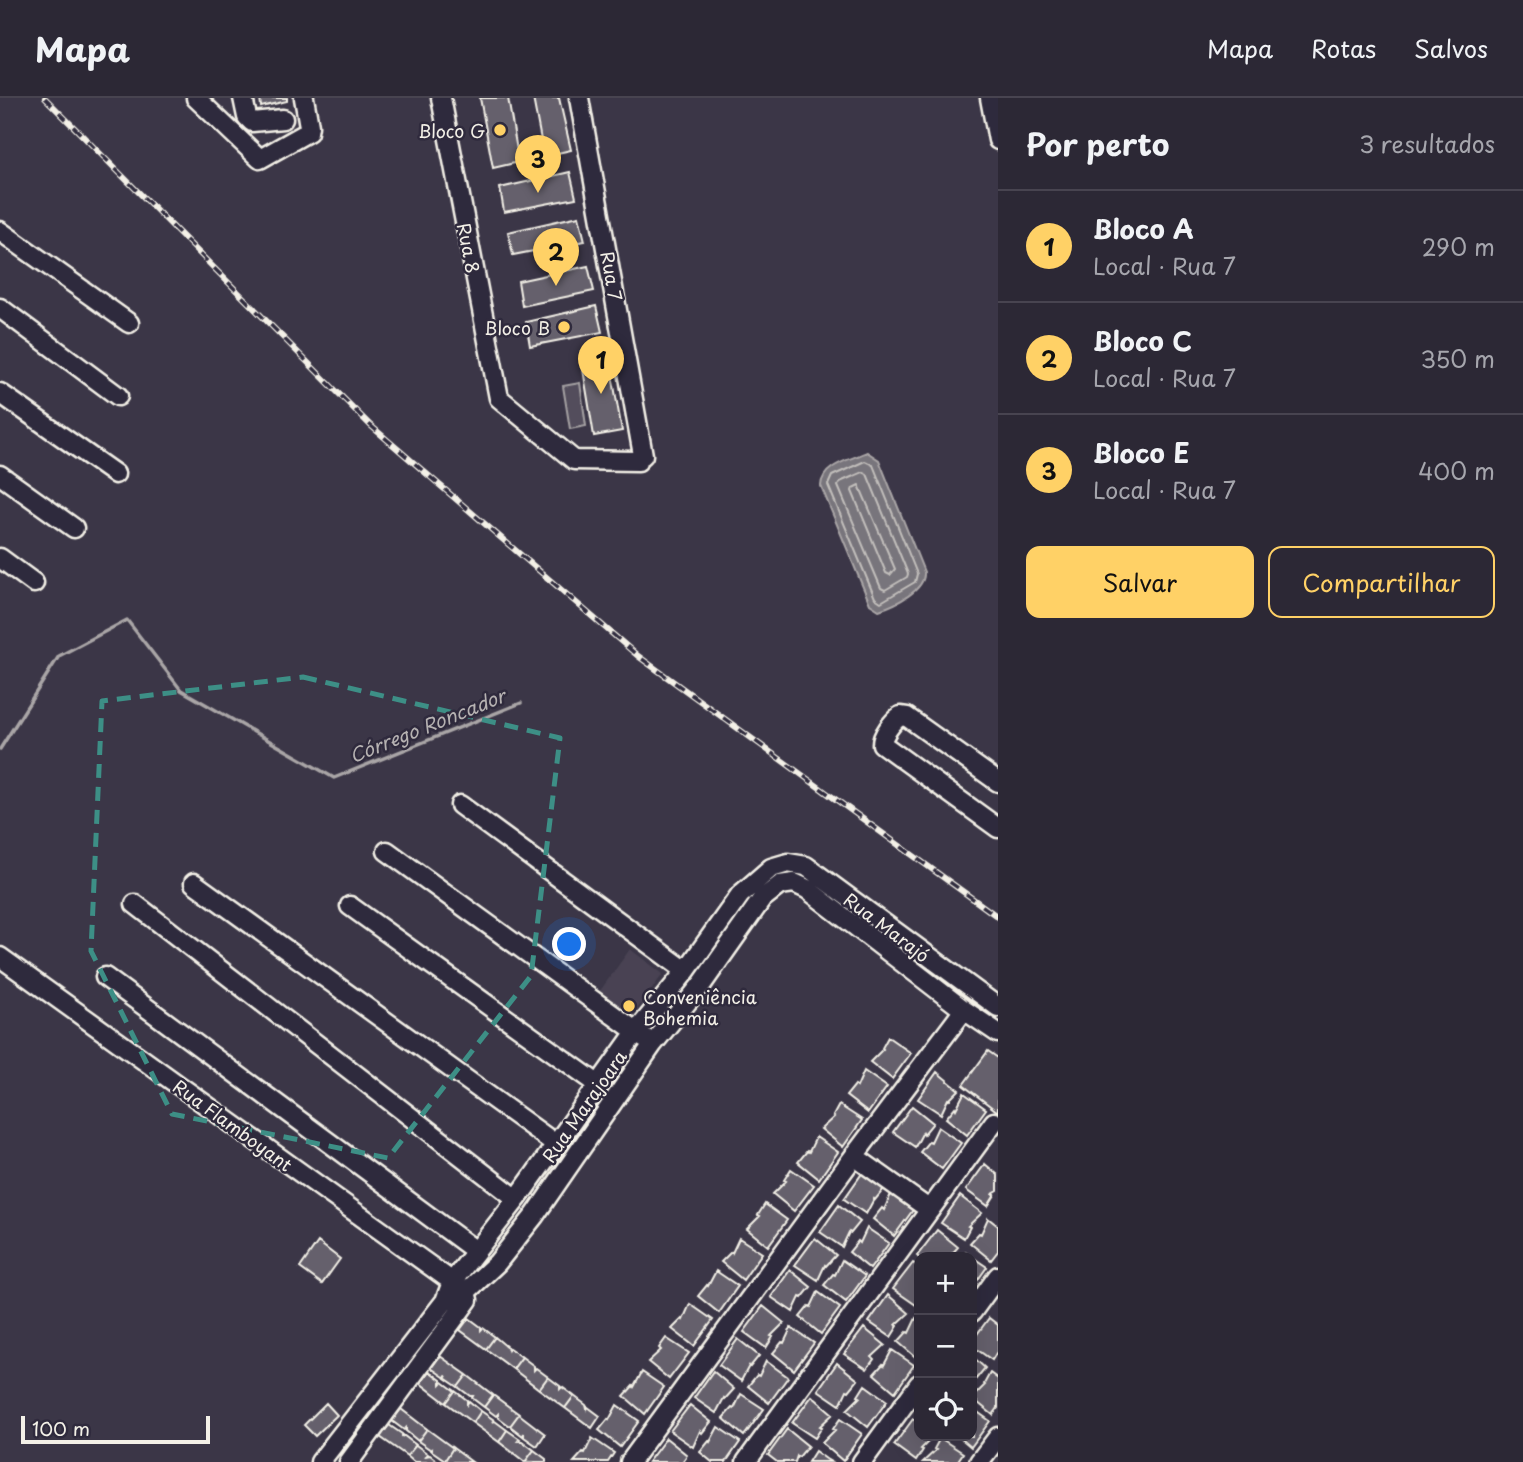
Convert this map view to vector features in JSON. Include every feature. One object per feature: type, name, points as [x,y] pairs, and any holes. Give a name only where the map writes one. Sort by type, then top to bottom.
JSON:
[{"type":"street","points":[[196,98],[260,159],[308,132],[304,98]]},
{"type":"street","points":[[243,98],[247,117],[252,122],[283,119]]},
{"type":"street","name":"Rua 8","points":[[440,98],[499,398],[574,460],[640,458]]},
{"type":"street","name":"Rua 7","points":[[579,98],[640,458]]},
{"type":"street","points":[[990,98],[998,140]]},
{"type":"street","points":[[0,231],[129,323]]},
{"type":"street","points":[[0,308],[118,396]]},
{"type":"street","points":[[0,393],[115,474]]},
{"type":"street","points":[[0,475],[74,528]]},
{"type":"street","points":[[0,558],[34,583]]},
{"type":"street","points":[[998,782],[907,717],[900,716],[896,719],[882,740],[882,744],[998,828]]},
{"type":"street","points":[[460,805],[687,971]]},
{"type":"street","points":[[387,851],[653,1044]]},
{"type":"street","name":"Rua Marajó","points":[[771,868],[788,863],[806,866],[998,1007]]},
{"type":"street","points":[[771,868],[780,886]]},
{"type":"street","name":"Rua Marajoara","points":[[459,1287],[476,1251],[557,1145],[636,1032],[687,971],[740,895],[771,868]]},
{"type":"street","points":[[194,883],[557,1145]]},
{"type":"street","name":"Rua Marajó","points":[[780,886],[794,883],[807,889],[964,1010],[998,1033]]},
{"type":"street","name":"Rua Marajoara","points":[[459,1287],[497,1263],[535,1215],[653,1044],[702,984],[762,899],[780,886]]},
{"type":"street","points":[[135,904],[517,1199]]},
{"type":"street","points":[[350,906],[599,1085]]},
{"type":"street","name":"Rua Flamboyant","points":[[0,957],[459,1287]]},
{"type":"street","points":[[105,977],[476,1251]]},
{"type":"street","points":[[630,1462],[964,1010]]},
{"type":"street","points":[[746,1462],[994,1122]]},
{"type":"street","points":[[854,1156],[930,1210]]},
{"type":"street","points":[[977,1305],[998,1276]]},
{"type":"street","points":[[320,1462],[445,1301],[459,1287],[468,1300],[349,1462]]},
{"type":"street","points":[[862,1462],[914,1391]]},
{"type":"street","points":[[979,1462],[998,1437]]},
{"type":"highlighted area","points":[[303,677],[560,738],[531,976],[388,1158],[172,1114],[91,951],[102,701]]},
{"type":"shaded area","points":[[580,383],[586,426],[570,429],[563,386]]},
{"type":"shaded area","points":[[630,949],[663,974],[628,1022],[597,995]]},
{"type":"water","points":[[867,452],[879,460],[924,572],[915,591],[901,601],[879,610],[870,604],[821,486],[826,473],[832,468]]},
{"type":"building","points":[[260,98],[287,98],[287,101],[261,107]]},
{"type":"building","name":"Bloco G","points":[[480,98],[508,98],[519,162],[493,168]]},
{"type":"building","points":[[533,98],[559,98],[571,150],[544,156]]},
{"type":"building","points":[[570,172],[576,198],[504,212],[500,188]]},
{"type":"building","points":[[579,216],[585,241],[513,255],[508,232]]},
{"type":"building","points":[[588,266],[594,291],[522,306],[518,281]]},
{"type":"building","name":"Bloco B","points":[[596,306],[602,332],[530,346],[526,322]]},
{"type":"building","points":[[608,352],[622,431],[594,436],[581,357]]},
{"type":"building","points":[[888,1037],[911,1053],[892,1079],[870,1062],[883,1049]]},
{"type":"building","points":[[988,1051],[998,1058],[998,1112],[963,1085]]},
{"type":"building","points":[[864,1071],[887,1087],[868,1113],[846,1096],[855,1085],[857,1087]]},
{"type":"building","points":[[937,1072],[959,1090],[948,1099],[941,1114],[918,1099]]},
{"type":"building","points":[[964,1093],[986,1109],[967,1135],[946,1118],[955,1107],[956,1109]]},
{"type":"building","points":[[839,1105],[862,1120],[843,1147],[821,1129],[834,1117]]},
{"type":"building","points":[[912,1106],[933,1123],[924,1134],[923,1132],[915,1147],[893,1132]]},
{"type":"building","points":[[938,1127],[961,1143],[942,1169],[920,1152],[931,1142]]},
{"type":"building","points":[[816,1137],[838,1152],[819,1179],[798,1162],[809,1152]]},
{"type":"building","points":[[985,1164],[998,1175],[998,1191],[993,1194],[995,1195],[988,1206],[966,1190]]},
{"type":"building","points":[[791,1169],[814,1185],[794,1211],[773,1194],[786,1181],[784,1180]]},
{"type":"building","points":[[863,1172],[884,1189],[874,1199],[866,1214],[844,1199]]},
{"type":"building","points":[[891,1194],[913,1210],[894,1236],[873,1219],[882,1208],[884,1210]]},
{"type":"building","points":[[960,1196],[982,1213],[968,1226],[970,1227],[964,1238],[941,1223]]},
{"type":"building","points":[[765,1204],[787,1220],[768,1246],[747,1229],[760,1216],[758,1215]]},
{"type":"building","points":[[839,1205],[860,1222],[849,1232],[842,1247],[820,1232]]},
{"type":"building","points":[[988,1218],[998,1226],[998,1251],[991,1260],[970,1243],[981,1234]]},
{"type":"building","points":[[867,1228],[889,1243],[870,1269],[849,1252],[858,1241],[860,1243]]},
{"type":"building","points":[[937,1230],[958,1247],[954,1252],[920,1252]]},
{"type":"building","points":[[739,1238],[762,1253],[743,1280],[721,1262],[732,1253]]},
{"type":"building","points":[[815,1238],[836,1255],[825,1265],[818,1280],[795,1265]]},
{"type":"building","points":[[318,1242],[340,1259],[322,1284],[300,1268]]},
{"type":"building","points":[[842,1260],[865,1276],[846,1302],[824,1285],[835,1275]]},
{"type":"building","points":[[977,1260],[987,1267],[977,1281]]},
{"type":"building","points":[[913,1263],[914,1264],[914,1304],[893,1289]]},
{"type":"building","points":[[790,1270],[811,1287],[800,1297],[793,1312],[771,1297]]},
{"type":"building","points":[[716,1271],[738,1286],[719,1313],[698,1296],[708,1286]]},
{"type":"building","points":[[818,1292],[840,1308],[821,1334],[800,1317],[811,1307]]},
{"type":"building","points":[[888,1295],[909,1313],[896,1325],[898,1326],[891,1337],[869,1322]]},
{"type":"building","points":[[690,1304],[713,1320],[694,1346],[672,1329],[683,1320]]},
{"type":"building","points":[[763,1306],[784,1323],[771,1336],[773,1337],[766,1348],[744,1332]]},
{"type":"building","points":[[469,1318],[481,1327],[481,1330],[483,1328],[495,1337],[486,1349],[460,1330]]},
{"type":"building","points":[[989,1318],[998,1325],[998,1350],[992,1360],[977,1350],[977,1334]]},
{"type":"building","points":[[914,1322],[914,1356],[898,1342],[909,1333]]},
{"type":"building","points":[[791,1328],[814,1343],[794,1370],[773,1353],[784,1343]]},
{"type":"building","points":[[864,1328],[885,1345],[872,1357],[874,1359],[867,1369],[844,1354]]},
{"type":"building","points":[[495,1337],[508,1350],[509,1348],[522,1357],[513,1369],[486,1349]]},
{"type":"building","points":[[666,1338],[689,1353],[669,1379],[648,1362],[661,1350],[659,1348]]},
{"type":"building","points":[[738,1339],[759,1356],[749,1366],[741,1381],[719,1365]]},
{"type":"building","points":[[892,1350],[914,1365],[895,1392],[874,1374],[884,1365]]},
{"type":"building","points":[[440,1356],[467,1375],[458,1387],[445,1378],[447,1376],[444,1377],[431,1368]]},
{"type":"building","points":[[522,1357],[534,1366],[534,1370],[536,1368],[548,1377],[539,1389],[513,1369]]},
{"type":"building","points":[[766,1361],[788,1377],[769,1403],[748,1386],[759,1376]]},
{"type":"building","points":[[977,1361],[985,1368],[977,1378]]},
{"type":"building","points":[[837,1363],[858,1380],[847,1390],[840,1405],[818,1390]]},
{"type":"building","points":[[429,1371],[441,1380],[441,1384],[443,1382],[455,1391],[446,1403],[420,1383]]},
{"type":"building","points":[[713,1371],[734,1389],[724,1398],[716,1413],[694,1398]]},
{"type":"building","points":[[642,1372],[664,1387],[645,1414],[624,1396],[634,1387]]},
{"type":"building","points":[[990,1373],[998,1379],[998,1408],[993,1415],[977,1402],[977,1393]]},
{"type":"building","points":[[467,1375],[493,1395],[484,1407],[458,1387]]},
{"type":"building","points":[[548,1377],[560,1386],[560,1389],[562,1387],[574,1396],[565,1408],[539,1389]]},
{"type":"building","points":[[865,1385],[887,1401],[868,1427],[847,1410],[860,1397],[858,1396]]},
{"type":"building","points":[[455,1391],[467,1400],[467,1404],[469,1401],[481,1411],[473,1423],[446,1403]]},
{"type":"building","points":[[741,1394],[764,1409],[744,1436],[723,1418],[734,1409]]},
{"type":"building","points":[[493,1395],[519,1414],[510,1426],[498,1417],[498,1414],[496,1416],[484,1407]]},
{"type":"building","points":[[574,1396],[586,1405],[587,1409],[588,1407],[600,1416],[592,1428],[565,1408]]},
{"type":"building","points":[[812,1396],[833,1414],[820,1426],[822,1427],[815,1438],[792,1423]]},
{"type":"building","points":[[326,1403],[337,1415],[315,1436],[304,1425]]},
{"type":"building","points":[[617,1405],[639,1421],[620,1447],[599,1430],[609,1420]]},
{"type":"building","points":[[690,1405],[711,1422],[702,1433],[700,1431],[693,1447],[670,1431]]},
{"type":"building","points":[[401,1409],[427,1429],[418,1441],[406,1428],[404,1430],[392,1421]]},
{"type":"building","points":[[481,1411],[494,1420],[492,1422],[495,1421],[507,1430],[499,1442],[473,1423]]},
{"type":"building","points":[[977,1412],[990,1421],[977,1439]]},
{"type":"building","points":[[519,1414],[545,1434],[537,1446],[524,1437],[524,1433],[523,1436],[510,1426]]},
{"type":"building","points":[[840,1419],[862,1434],[843,1461],[822,1443],[835,1430],[833,1429]]},
{"type":"building","points":[[913,1419],[914,1441],[929,1441],[921,1449],[923,1450],[916,1461],[894,1445]]},
{"type":"building","points":[[389,1425],[416,1445],[407,1456],[380,1437]]},
{"type":"building","points":[[718,1427],[740,1442],[726,1462],[712,1462],[700,1452],[710,1442]]},
{"type":"building","points":[[427,1429],[453,1448],[445,1460],[432,1451],[432,1448],[431,1450],[418,1441]]},
{"type":"building","points":[[787,1429],[808,1446],[797,1456],[795,1462],[777,1462],[768,1455]]},
{"type":"building","points":[[507,1430],[520,1439],[518,1441],[534,1450],[525,1462],[499,1442]]},
{"type":"building","points":[[592,1438],[614,1453],[608,1462],[574,1462],[585,1453]]},
{"type":"building","points":[[666,1438],[687,1455],[682,1462],[648,1462]]},
{"type":"building","points":[[938,1441],[945,1441],[963,1453],[957,1462],[923,1462],[936,1450],[934,1449]]},
{"type":"building","points":[[964,1441],[975,1441],[971,1447]]},
{"type":"building","points":[[416,1445],[428,1454],[426,1456],[430,1455],[439,1462],[414,1462],[407,1456]]},
{"type":"building","points":[[453,1448],[472,1462],[447,1462],[445,1460]]},
{"type":"building","points":[[534,1450],[546,1459],[546,1462],[525,1462]]},
{"type":"building","points":[[815,1451],[826,1459],[831,1462],[808,1462]]},
{"type":"waterway","name":"Córrego Roncador","points":[[0,749],[59,656],[127,620],[181,690],[334,778],[521,703]]},
{"type":"railway","points":[[45,98],[370,425],[638,656],[998,917]]},
{"type":"place","name":"Bloco G","points":[[500,130]]},
{"type":"place","name":"Bloco E","points":[[538,193]]},
{"type":"place","name":"Bloco C","points":[[556,286]]},
{"type":"place","name":"Bloco B","points":[[564,327]]},
{"type":"place","name":"Bloco A","points":[[601,394]]},
{"type":"place","name":"Conveniência Bohemia","points":[[629,1006]]}]
